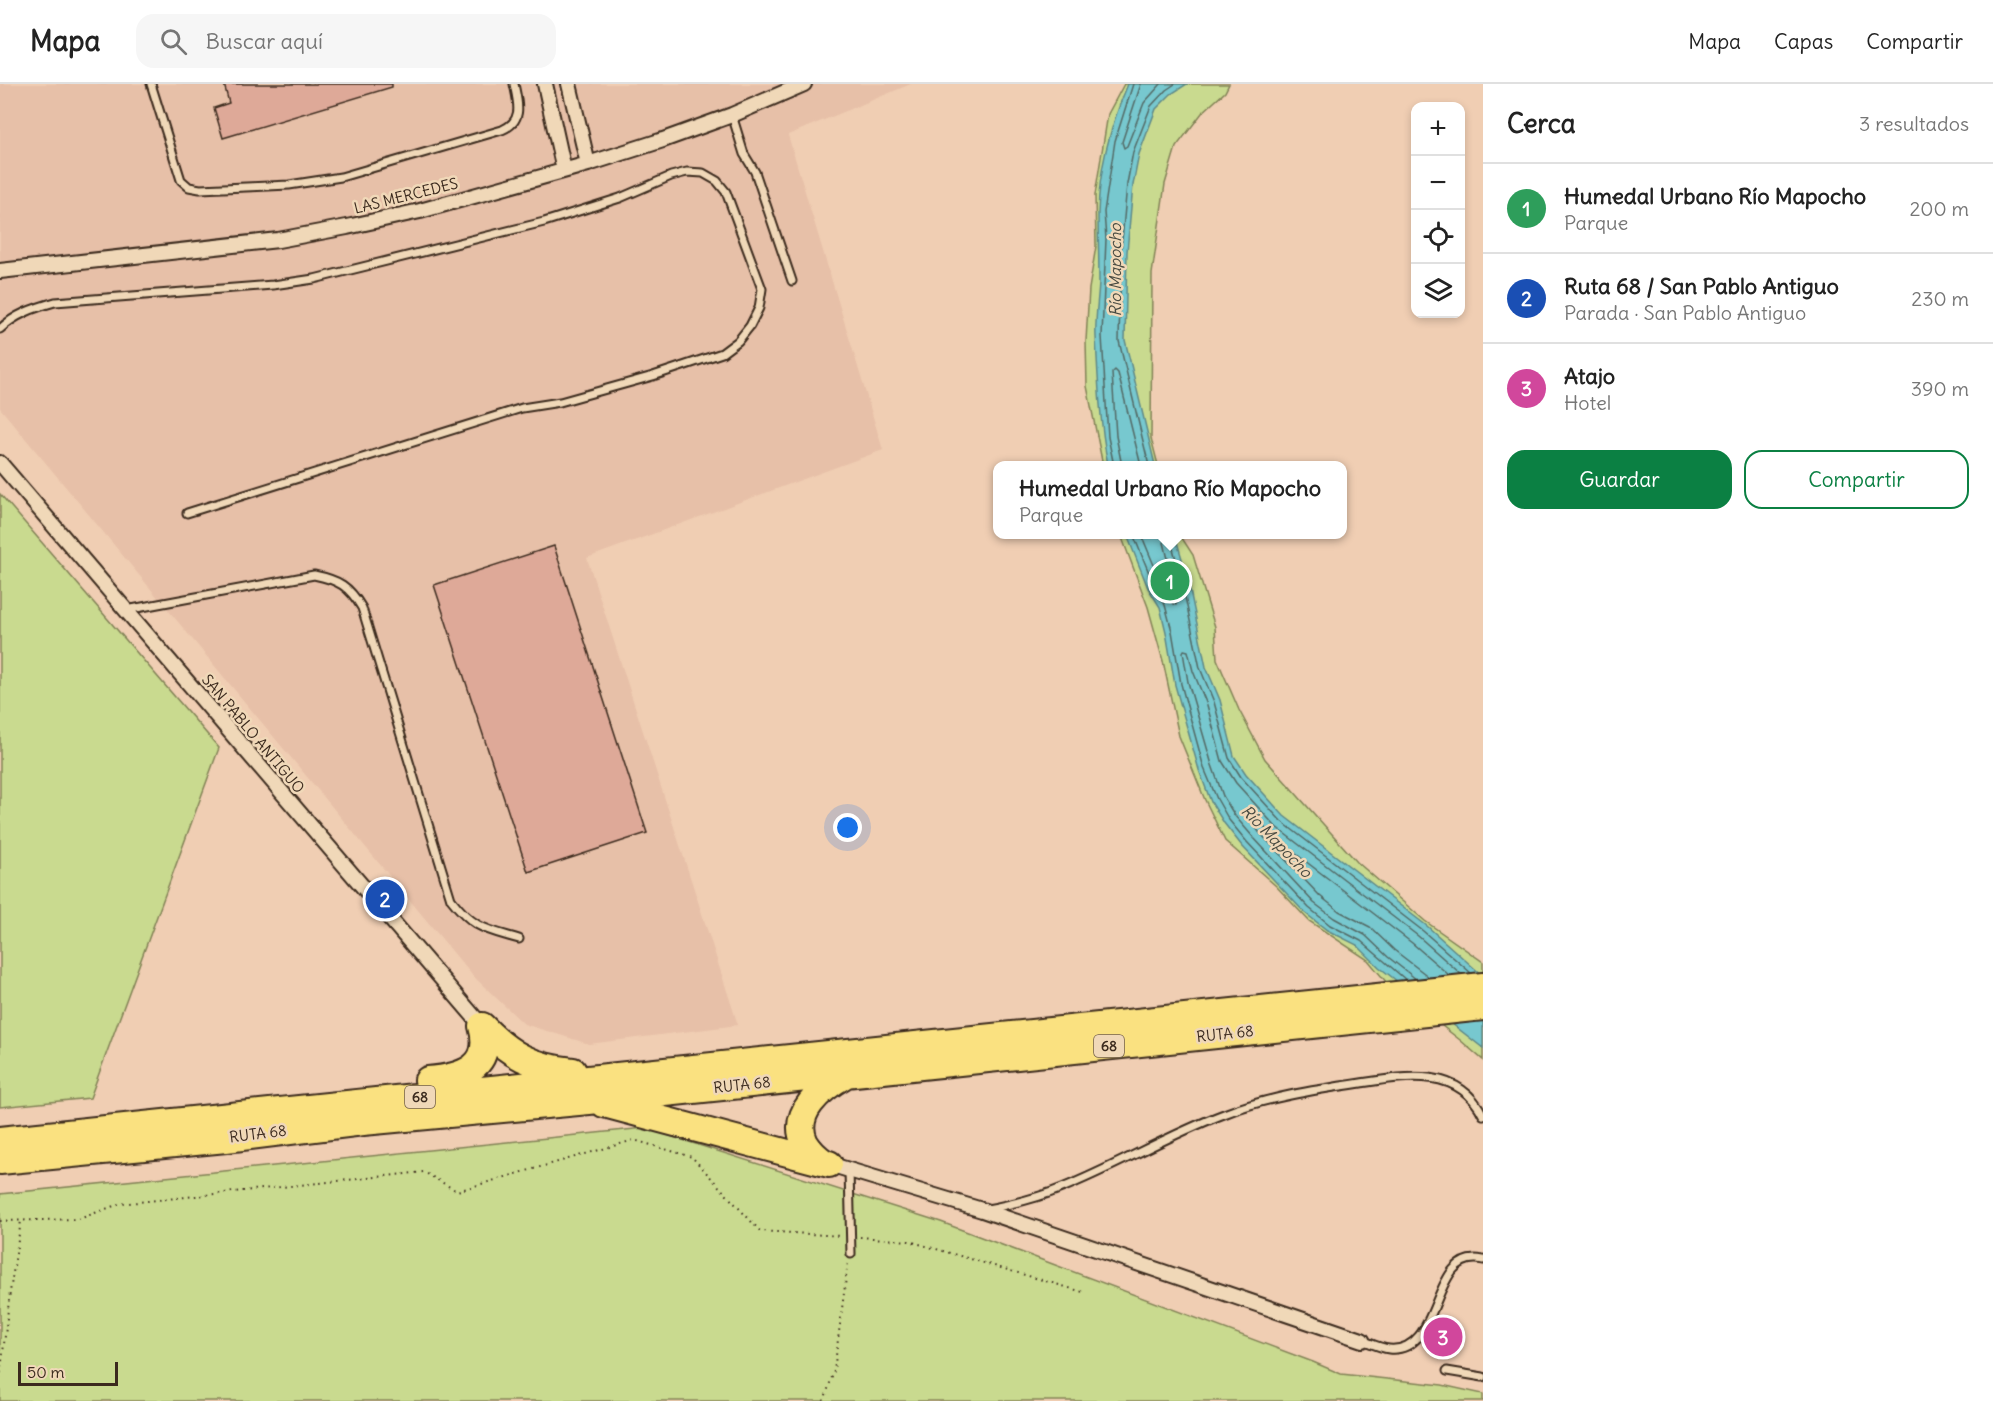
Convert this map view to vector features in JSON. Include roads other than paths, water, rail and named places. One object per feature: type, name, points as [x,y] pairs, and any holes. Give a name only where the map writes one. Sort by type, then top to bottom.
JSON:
[{"type":"highway","name":"RUTA 68","points":[[0,1161],[223,1128],[621,1075],[1483,986]]},
{"type":"highway","name":"RUTA 68","points":[[0,1140],[352,1123],[589,1101],[1483,1007]]},
{"type":"highway","points":[[482,1026],[508,1050],[530,1062],[555,1070],[621,1075]]},
{"type":"highway","points":[[0,1178],[167,1159],[204,1148],[242,1108],[287,1096],[462,1075],[474,1067],[481,1057],[484,1046],[482,1026]]},
{"type":"highway","points":[[839,1167],[821,1160],[809,1149],[802,1136],[802,1119],[808,1105],[815,1097],[848,1073]]},
{"type":"highway","points":[[589,1101],[839,1167]]},
{"type":"street","points":[[545,84],[564,170]]},
{"type":"street","points":[[569,84],[588,164]]},
{"type":"street","name":"LAS MERCEDES","points":[[0,271],[278,240],[420,211],[588,164],[663,140],[732,115],[804,84]]},
{"type":"street","name":"SAN PABLO ANTIGUO","points":[[0,463],[334,856],[482,1026]]},
{"type":"street","points":[[839,1167],[982,1210],[1362,1340]]},
{"type":"lane","points":[[151,84],[181,180],[194,189],[289,185],[333,179],[502,130],[512,124],[518,115],[514,84]]},
{"type":"lane","points":[[732,115],[744,154],[755,172],[792,281]]},
{"type":"lane","points":[[0,329],[8,321],[31,309],[55,302],[273,285],[314,279],[544,222],[687,172],[703,173],[717,181],[726,192],[762,289],[759,308],[750,326],[738,341],[722,353],[653,376],[560,402],[522,408],[187,513]]},
{"type":"lane","points":[[126,610],[314,575],[335,580],[353,592],[363,608],[451,899],[462,914],[481,928],[519,939]]},
{"type":"lane","points":[[982,1210],[1044,1195],[1216,1117],[1295,1094],[1401,1077],[1425,1077],[1447,1083],[1465,1093],[1478,1106],[1483,1115]]},
{"type":"lane","points":[[839,1167],[851,1237],[851,1254]]},
{"type":"lane","points":[[1362,1340],[1388,1349],[1413,1341],[1424,1329],[1449,1275],[1456,1266],[1466,1260],[1483,1260]]},
{"type":"lane","points":[[1447,1371],[1483,1377]]},
{"type":"water","name":"Río Mapocho","points":[[1128,84],[1187,84],[1171,94],[1156,109],[1139,154],[1133,185],[1127,252],[1125,340],[1154,461],[1107,461],[1103,434],[1096,330],[1099,282],[1098,213],[1107,147]]},
{"type":"water","name":"Río Mapocho","points":[[1129,539],[1176,539],[1187,576],[1206,667],[1220,700],[1234,756],[1246,774],[1284,816],[1427,926],[1483,976],[1483,1048],[1379,967],[1357,945],[1327,930],[1305,913],[1242,846],[1224,823],[1211,802],[1199,770],[1175,685],[1160,607],[1148,588]]},
{"type":"place","name":"Humedal Urbano Río Mapocho","points":[[1170,581]]},
{"type":"place","name":"Ruta 68 / San Pablo Antiguo","points":[[385,899]]},
{"type":"place","name":"Atajo","points":[[1443,1337]]}]
